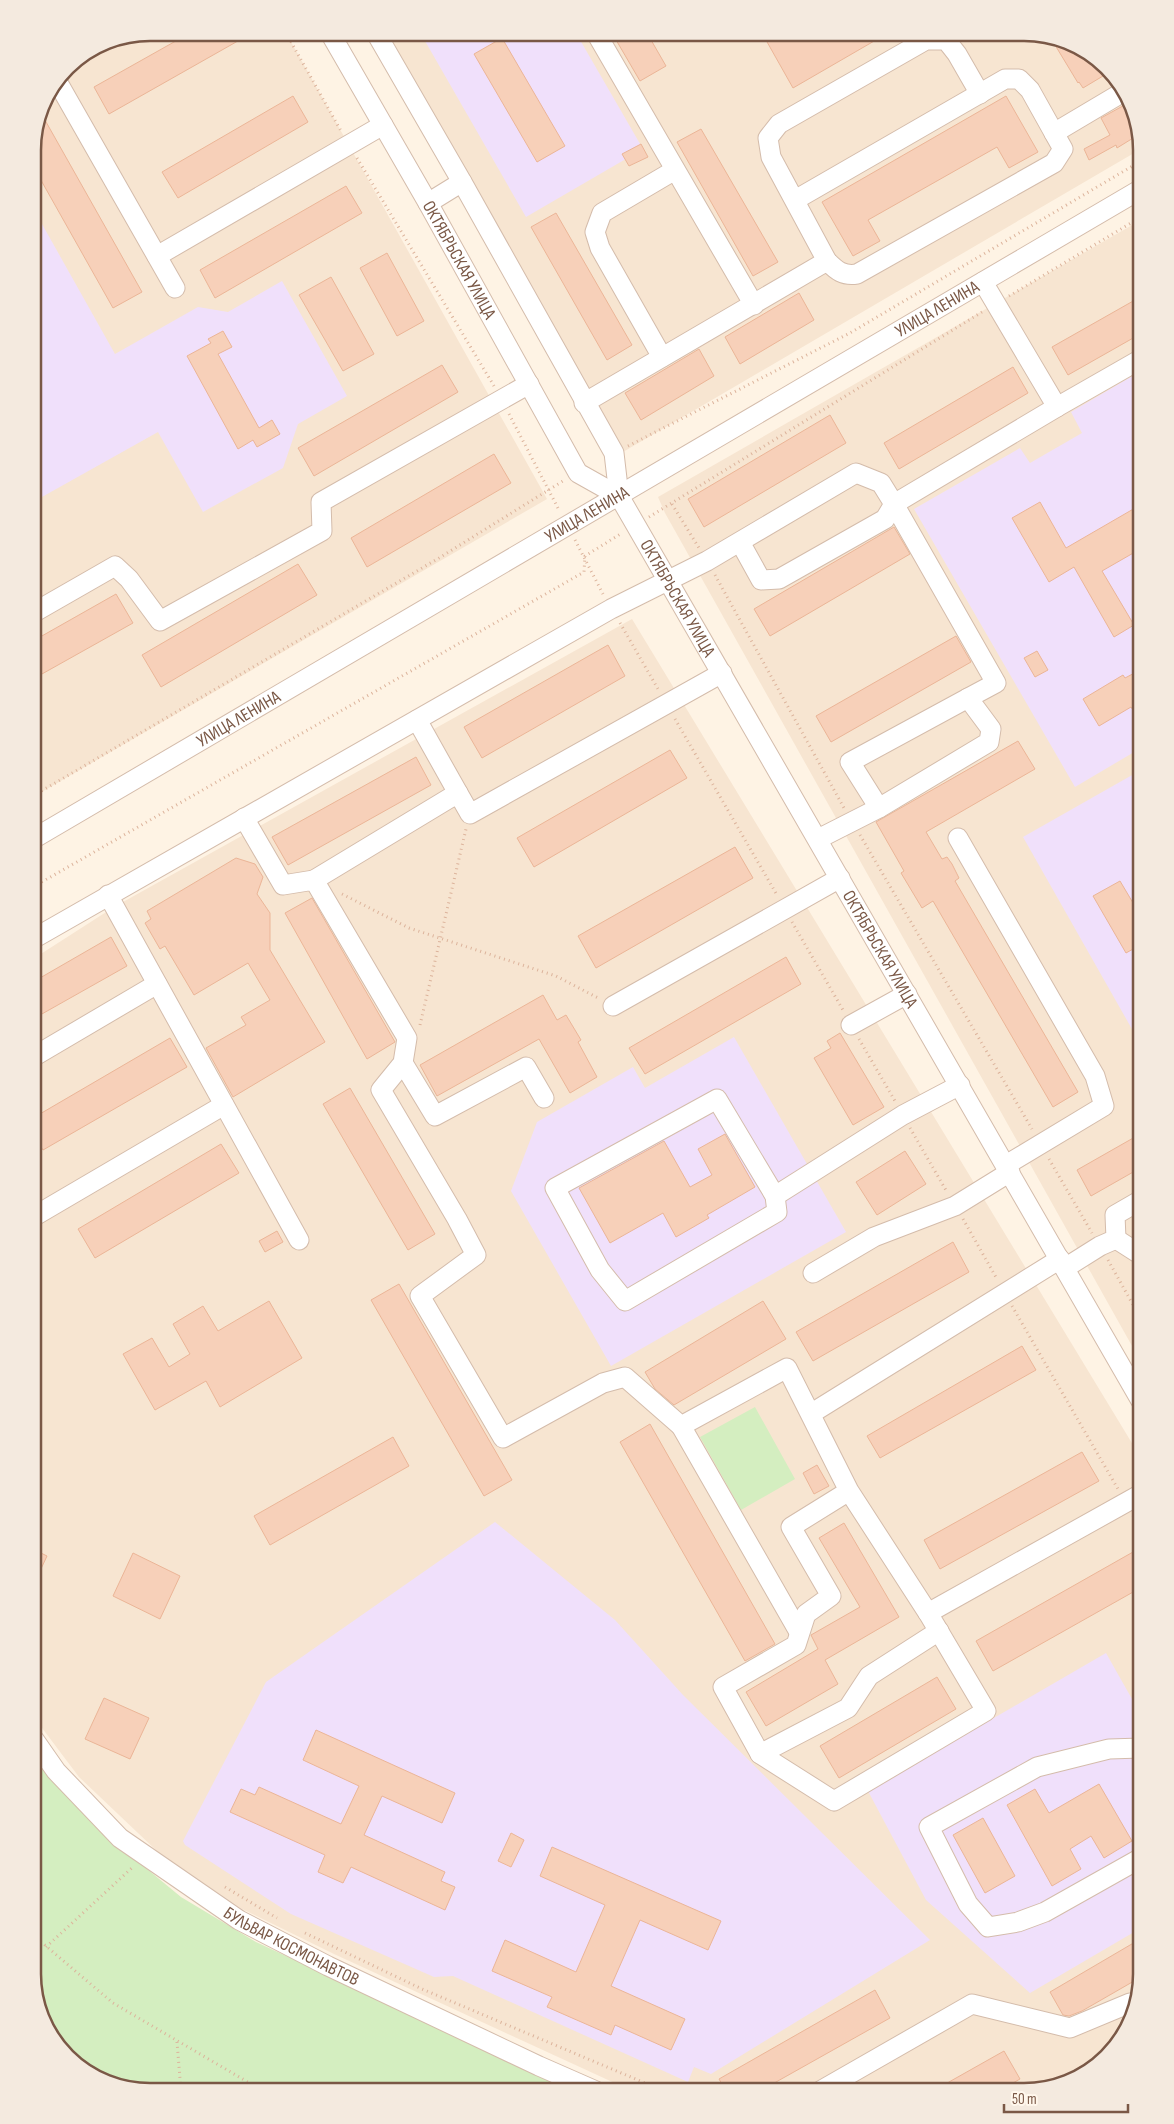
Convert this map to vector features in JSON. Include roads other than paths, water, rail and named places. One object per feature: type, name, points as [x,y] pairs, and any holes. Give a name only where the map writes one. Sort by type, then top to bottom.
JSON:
[{"type":"street","name":"ОКТЯБРЬСКАЯ УЛИЦА","points":[[335,41],[428,203],[578,473],[619,496]]},
{"type":"street","name":"ОКТЯБРЬСКАЯ УЛИЦА","points":[[381,41],[614,453],[619,496],[1133,1386]]},
{"type":"street","points":[[601,41],[754,304]]},
{"type":"street","points":[[795,200],[1005,79],[1019,79],[1030,90],[1063,149],[1054,162],[857,274],[846,276],[837,271],[827,261],[771,157],[768,138],[779,124],[924,41]]},
{"type":"street","points":[[947,41],[957,54],[980,94]]},
{"type":"street","points":[[61,88],[175,288]]},
{"type":"street","points":[[1054,132],[1117,95]]},
{"type":"street","points":[[157,256],[383,125]]},
{"type":"street","points":[[662,357],[600,248],[596,232],[602,213],[676,170]]},
{"type":"street","points":[[428,203],[462,182]]},
{"type":"street","name":"УЛИЦА ЛЕНИНА","points":[[41,834],[1133,193]]},
{"type":"street","points":[[584,403],[827,261]]},
{"type":"street","points":[[983,282],[1057,407]]},
{"type":"street","points":[[740,542],[761,580],[779,579],[885,519],[894,504],[1133,364]]},
{"type":"street","points":[[41,608],[116,566],[129,579],[160,621],[322,531],[321,502],[529,384]]},
{"type":"street","points":[[41,934],[611,609],[707,561],[856,473],[881,483],[996,683],[850,762],[878,808]]},
{"type":"street","points":[[417,720],[470,814],[722,673]]},
{"type":"street","points":[[818,839],[878,808],[990,742],[991,729],[968,698]]},
{"type":"street","points":[[244,818],[283,885],[314,880],[458,793]]},
{"type":"street","points":[[814,1273],[874,1237],[955,1206],[1040,1144],[1104,1106],[1095,1076],[958,838]]},
{"type":"street","points":[[614,1006],[840,878]]},
{"type":"street","points":[[314,880],[407,1038],[403,1063],[381,1090],[457,1218],[476,1255],[420,1296],[503,1438],[603,1383],[626,1377],[681,1426],[799,1632]]},
{"type":"street","points":[[108,895],[299,1240]]},
{"type":"street","points":[[41,1052],[157,984]]},
{"type":"street","points":[[851,1024],[907,994]]},
{"type":"street","points":[[403,1063],[435,1116],[526,1067],[544,1098]]},
{"type":"street","points":[[775,1196],[903,1115],[960,1085]]},
{"type":"street","points":[[717,1099],[775,1196],[777,1212],[625,1300],[600,1270],[555,1188],[717,1099]]},
{"type":"street","points":[[41,1212],[224,1105]]},
{"type":"street","points":[[1108,1243],[1115,1215],[1133,1205]]},
{"type":"street","points":[[812,1413],[1005,1293],[1062,1264],[1108,1243],[1133,1252]]},
{"type":"street","points":[[681,1426],[787,1368],[812,1413],[849,1491],[928,1613],[986,1711],[834,1801],[760,1754],[723,1687],[796,1645],[806,1614],[832,1596],[791,1527],[849,1491]]},
{"type":"street","points":[[928,1613],[1133,1498]]},
{"type":"street","points":[[760,1754],[848,1708],[869,1676],[939,1631]]},
{"type":"street","points":[[1133,1748],[1109,1749],[1037,1767],[929,1827],[968,1904],[988,1927],[1018,1922],[1045,1912],[1133,1863]]},
{"type":"street","name":"БУЛЬВАР КОСМОНАВТОВ","points":[[41,1750],[56,1771],[120,1838],[247,1924],[337,1970],[578,2083]]},
{"type":"street","points":[[836,2083],[972,2004],[1070,2028],[1128,2006]]}]
